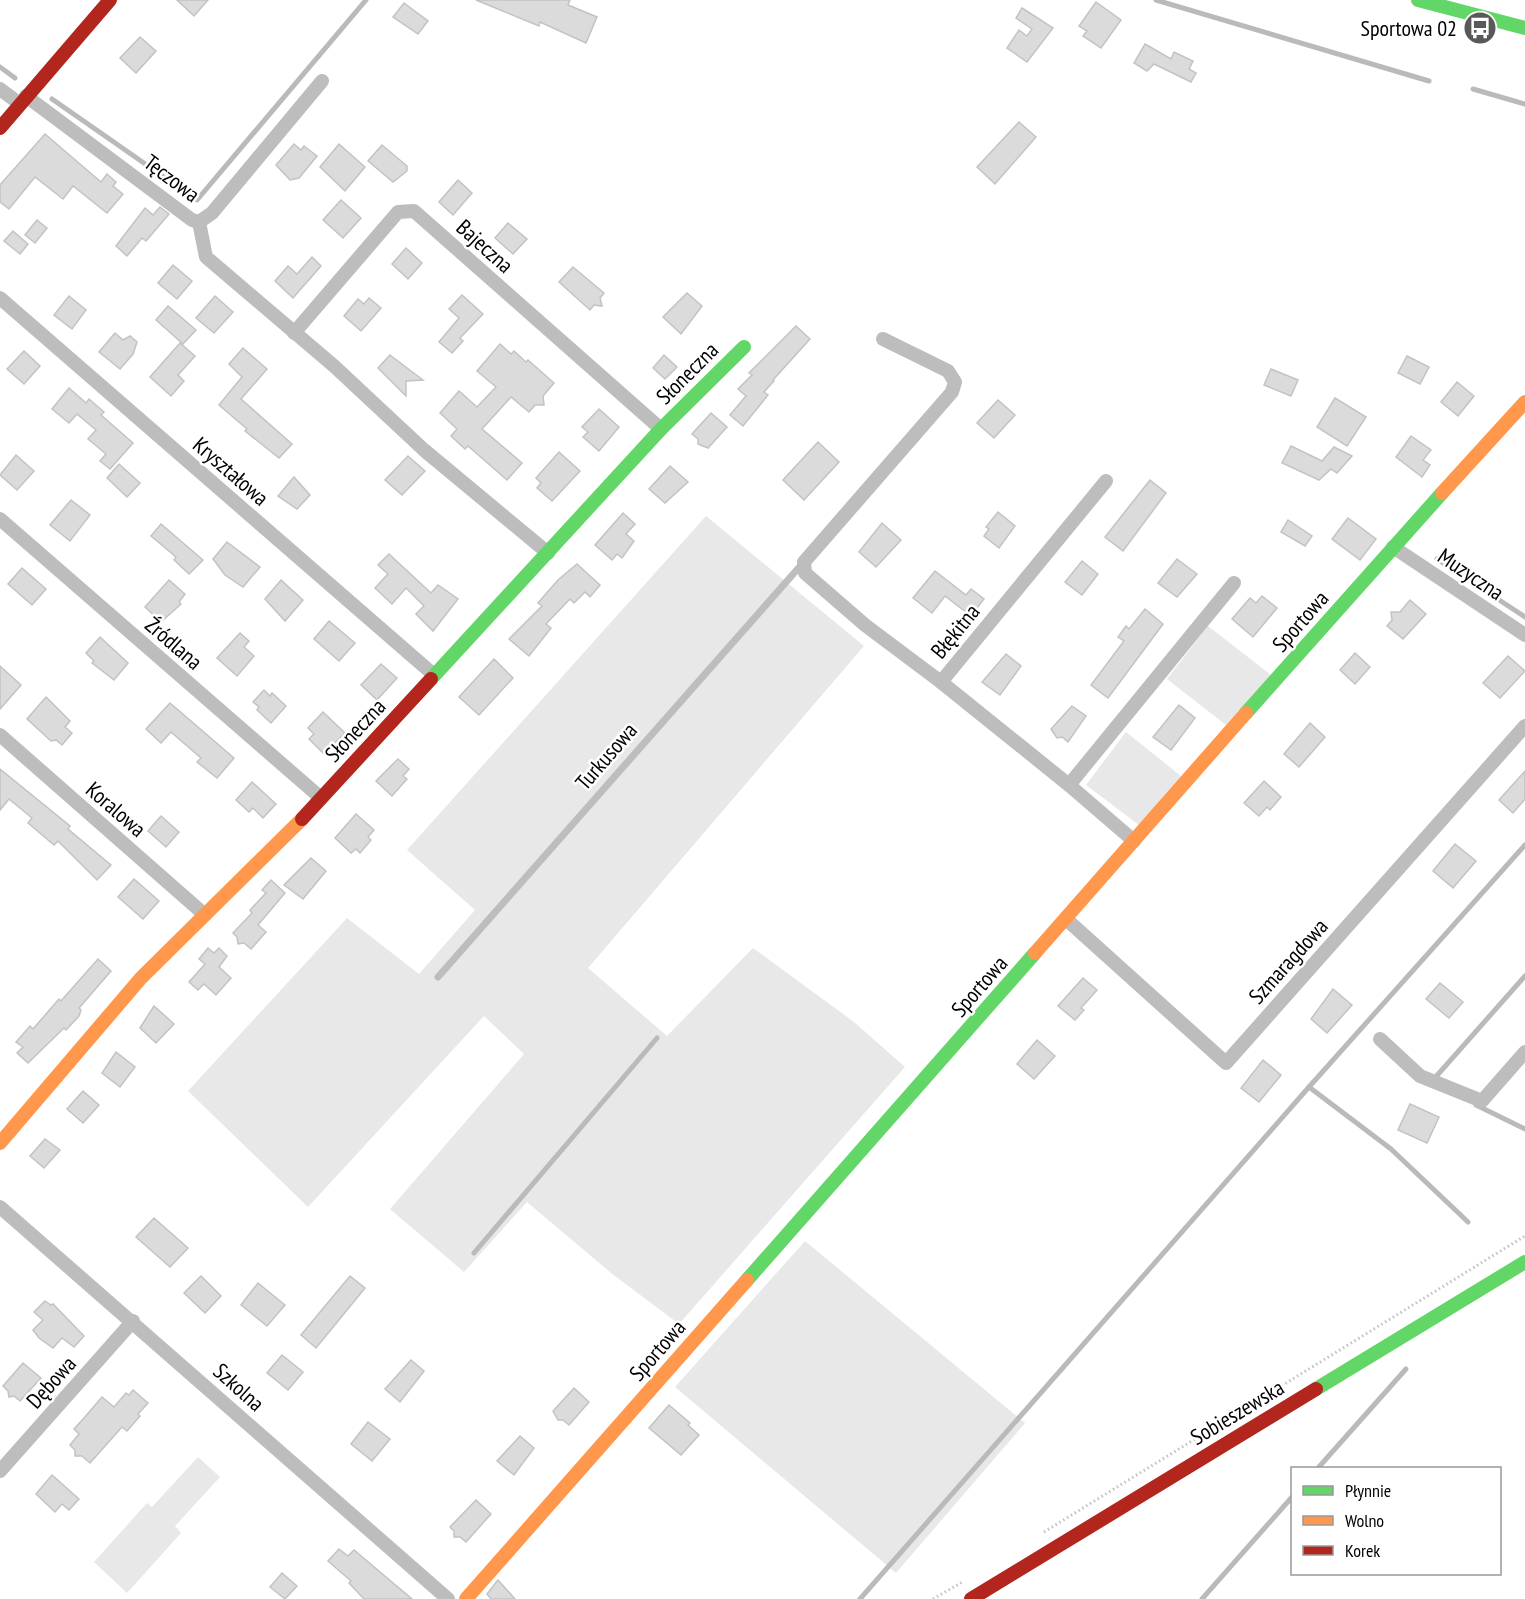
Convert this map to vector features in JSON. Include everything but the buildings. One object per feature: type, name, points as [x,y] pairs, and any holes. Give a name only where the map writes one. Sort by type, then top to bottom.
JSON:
[{"type":"street","points":[[0,128],[110,0]]},
{"type":"street","points":[[1418,0],[1525,28]]},
{"type":"street","name":"Tęczowa","points":[[0,89],[23,100],[192,220],[199,222],[206,219],[322,81]]},
{"type":"street","name":"Bajeczna","points":[[294,333],[398,212],[414,211],[660,429]]},
{"type":"street","points":[[199,222],[206,256],[334,366],[424,450],[548,553]]},
{"type":"street","name":"Kryształowa","points":[[0,298],[434,675]]},
{"type":"street","name":"Turkusowa","points":[[804,562],[952,392],[956,382],[948,371],[883,339]]},
{"type":"street","name":"Słoneczna","points":[[0,1143],[141,978],[272,851],[660,429],[744,347]]},
{"type":"street","name":"Sportowa","points":[[466,1599],[1393,548],[1525,402]]},
{"type":"street","name":"Błękitna","points":[[1106,481],[941,682],[1069,785],[1134,841]]},
{"type":"street","name":"Źródlana","points":[[0,519],[321,798]]},
{"type":"street","name":"Muzyczna","points":[[1393,548],[1525,635]]},
{"type":"street","points":[[804,562],[805,573],[816,585],[865,626],[941,682]]},
{"type":"street","points":[[1069,785],[1234,583]]},
{"type":"street","name":"Szmaragdowa","points":[[1066,919],[1226,1063],[1525,726]]},
{"type":"street","name":"Koralowa","points":[[0,735],[205,915]]},
{"type":"street","points":[[1380,1039],[1420,1076],[1482,1101],[1525,1052]]},
{"type":"street","name":"Szkolna","points":[[0,1207],[448,1599]]},
{"type":"street","name":"Sobieszewska","points":[[971,1599],[1525,1262]]},
{"type":"street","name":"Dębowa","points":[[0,1471],[133,1321]]},
{"type":"lane","name":"Turkusowa","points":[[438,977],[804,562]]},
{"type":"path","points":[[1035,1537],[1525,1236]]},
{"type":"path","points":[[933,1599],[974,1574]]},
{"type":"shaded area","points":[[706,516],[864,646],[588,968],[667,1036],[753,948],[854,1022],[905,1067],[679,1324],[611,1273],[527,1202],[464,1272],[390,1209],[524,1054],[484,1016],[308,1207],[188,1091],[347,918],[419,974],[475,910],[407,850]]},
{"type":"shaded area","points":[[1208,626],[1271,675],[1226,725],[1167,679]]},
{"type":"shaded area","points":[[1126,732],[1181,776],[1139,825],[1086,785]]},
{"type":"shaded area","points":[[805,1241],[1025,1423],[896,1573],[675,1387]]},
{"type":"shaded area","points":[[198,1457],[220,1477],[175,1526],[181,1533],[127,1593],[94,1562],[147,1503],[152,1507]]},
{"type":"waterway","points":[[52,99],[197,200],[366,0]]},
{"type":"waterway","points":[[1156,0],[1429,81]]},
{"type":"waterway","points":[[0,67],[15,78]]},
{"type":"waterway","points":[[1473,89],[1525,104]]},
{"type":"waterway","points":[[1437,559],[1525,617]]},
{"type":"waterway","points":[[860,1599],[1309,1087],[1525,845]]},
{"type":"waterway","points":[[1433,1080],[1525,976]]},
{"type":"waterway","points":[[474,1253],[657,1038]]},
{"type":"waterway","points":[[1309,1087],[1391,1149],[1468,1222]]},
{"type":"waterway","points":[[1476,1105],[1525,1129]]},
{"type":"waterway","points":[[1319,1467],[1406,1369]]},
{"type":"waterway","points":[[1202,1599],[1291,1498]]},
{"type":"traffic: fast","points":[[1418,0],[1525,28]]},
{"type":"traffic: fast","points":[[431,679],[661,429],[744,347]]},
{"type":"traffic: fast","points":[[1246,713],[1442,493]]},
{"type":"traffic: fast","points":[[747,1280],[1035,953]]},
{"type":"traffic: fast","points":[[1316,1389],[1525,1262]]},
{"type":"traffic: slow","points":[[1442,493],[1525,402]]},
{"type":"traffic: slow","points":[[1035,953],[1246,713]]},
{"type":"traffic: slow","points":[[0,1143],[141,978],[302,819]]},
{"type":"traffic: slow","points":[[466,1599],[747,1280]]},
{"type":"traffic: jam","points":[[0,128],[110,0]]},
{"type":"traffic: jam","points":[[302,819],[431,679]]},
{"type":"traffic: jam","points":[[971,1599],[1316,1389]]},
{"type":"place","name":"Sportowa 02","points":[[1480,28]]}]
